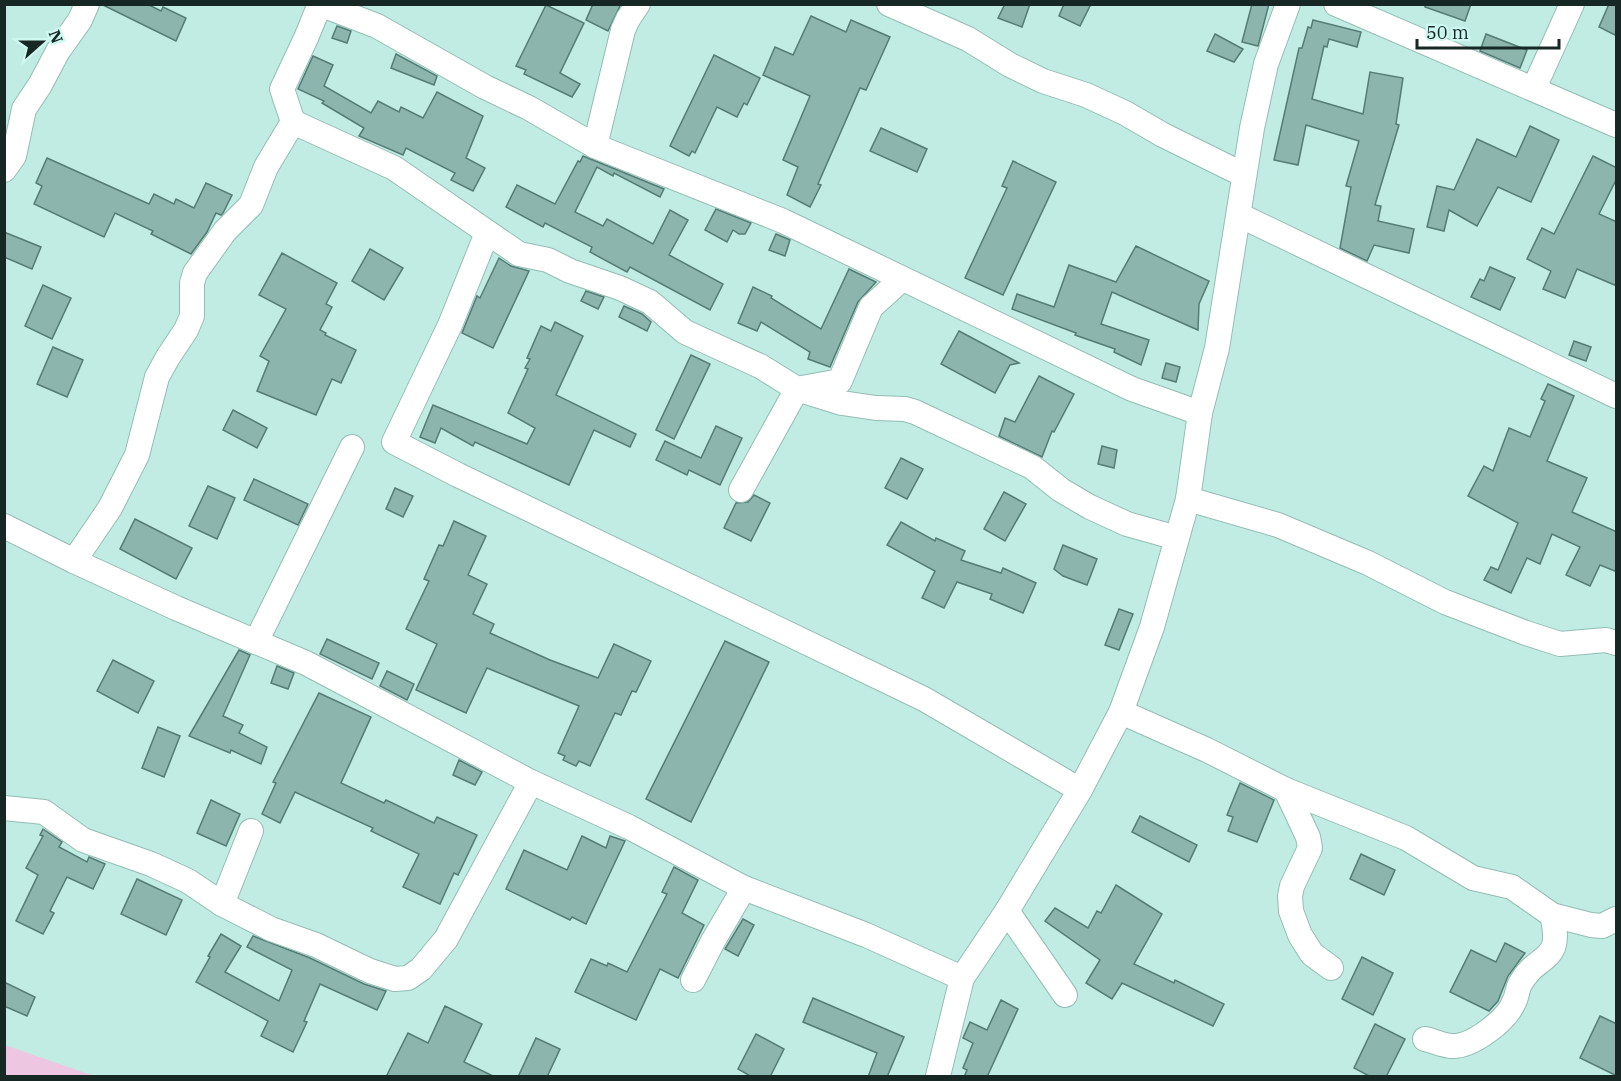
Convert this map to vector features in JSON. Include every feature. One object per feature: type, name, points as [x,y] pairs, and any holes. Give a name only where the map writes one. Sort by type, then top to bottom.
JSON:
[{"type":"street","points":[[4,170],[14,156],[24,109],[58,51],[80,20],[87,4]]},
{"type":"street","points":[[1176,538],[1127,524],[1090,507],[1061,490],[1032,467],[915,412],[842,403],[797,389],[760,366],[686,332],[650,302],[621,288],[570,271],[548,260],[519,254],[394,168],[293,122],[282,89],[320,4],[377,26],[595,146],[783,221],[1132,389],[1200,413]]},
{"type":"street","points":[[595,146],[623,30],[638,4]]},
{"type":"street","points":[[889,4],[968,39],[1010,65],[1043,81],[1086,95],[1125,113],[1163,135],[1244,175]]},
{"type":"street","points":[[938,1077],[962,978],[1080,790],[1121,712],[1152,627],[1188,499],[1200,413],[1217,348],[1252,128],[1266,64],[1288,4]]},
{"type":"street","points":[[1336,4],[1617,125]]},
{"type":"street","points":[[1534,88],[1572,4]]},
{"type":"street","points":[[74,561],[110,508],[137,455],[157,377],[192,316],[192,283],[195,273],[225,231],[251,205],[266,167],[293,122]]},
{"type":"street","points":[[1239,215],[1617,396]]},
{"type":"street","points":[[487,233],[450,325],[394,442],[924,699],[1080,790]]},
{"type":"street","points":[[797,389],[840,381],[872,307],[902,279]]},
{"type":"street","points":[[741,490],[797,389]]},
{"type":"street","points":[[256,642],[352,447]]},
{"type":"street","points":[[1188,499],[1278,525],[1368,563],[1445,602],[1526,633],[1560,644],[1606,640],[1617,643]]},
{"type":"street","points":[[4,526],[176,609],[306,663],[531,782],[629,827],[744,888],[866,935],[962,978]]},
{"type":"street","points":[[1121,712],[1207,750],[1286,790],[1406,838],[1473,878],[1512,887],[1552,915],[1602,926],[1617,919]]},
{"type":"street","points":[[4,808],[44,812],[83,840],[151,864],[188,881],[222,904],[271,929],[316,945],[370,971],[395,979],[408,978],[427,964],[446,939],[531,782]]},
{"type":"street","points":[[1286,790],[1308,837],[1310,848],[1292,886],[1291,911],[1300,935],[1312,954],[1331,968]]},
{"type":"street","points":[[222,904],[251,831]]},
{"type":"street","points":[[693,980],[744,888]]},
{"type":"street","points":[[1006,911],[1065,995]]},
{"type":"street","points":[[1425,1039],[1453,1046],[1477,1039],[1508,1012],[1514,1003],[1520,984],[1556,945],[1557,933],[1552,915]]},
{"type":"shaded area","points":[[5,1045],[94,1076],[5,1076]]},
{"type":"building","points":[[101,4],[147,4],[161,11],[163,7],[186,18],[176,41]]},
{"type":"building","points":[[593,4],[621,4],[608,31],[586,20]]},
{"type":"building","points":[[1005,4],[1030,4],[1022,27],[998,18]]},
{"type":"building","points":[[1064,4],[1091,4],[1080,26],[1059,16]]},
{"type":"building","points":[[1252,4],[1269,4],[1258,46],[1242,42]]},
{"type":"building","points":[[1425,4],[1471,4],[1465,21],[1425,7]]},
{"type":"building","points":[[1609,4],[1617,4],[1617,36],[1599,27]]},
{"type":"building","points":[[546,5],[584,23],[560,73],[580,84],[572,97],[524,74],[526,70],[516,66]]},
{"type":"building","points":[[811,16],[846,32],[851,20],[890,37],[866,90],[860,88],[810,207],[787,195],[798,167],[783,160],[810,96],[763,75],[775,47],[793,55]]},
{"type":"building","points":[[1313,20],[1361,32],[1357,47],[1329,39],[1327,47],[1324,46],[1312,99],[1363,114],[1370,72],[1403,78],[1396,124],[1399,125],[1375,205],[1381,206],[1378,221],[1414,229],[1409,253],[1374,245],[1367,261],[1340,248],[1351,187],[1346,186],[1359,141],[1306,125],[1298,165],[1274,160],[1299,48],[1302,48],[1308,27],[1311,28]]},
{"type":"building","points":[[337,26],[351,31],[347,43],[332,38]]},
{"type":"building","points":[[1215,34],[1243,49],[1234,62],[1207,51]]},
{"type":"building","points":[[1486,34],[1527,50],[1520,68],[1480,51]]},
{"type":"building","points":[[396,54],[437,76],[434,85],[391,68]]},
{"type":"building","points":[[714,55],[760,78],[747,105],[744,103],[737,117],[717,107],[695,153],[692,151],[689,156],[670,146]]},
{"type":"building","points":[[313,56],[333,65],[324,86],[371,113],[378,101],[399,112],[401,107],[423,118],[437,92],[483,116],[466,158],[485,168],[473,191],[451,180],[455,173],[406,148],[403,155],[359,136],[364,128],[322,103],[324,101],[298,89]]},
{"type":"building","points":[[1530,126],[1559,140],[1531,202],[1498,187],[1477,226],[1449,210],[1444,231],[1427,227],[1437,186],[1454,190],[1477,139],[1516,157]]},
{"type":"building","points":[[881,128],[927,149],[917,172],[870,151]]},
{"type":"building","points":[[583,156],[664,189],[660,197],[614,173],[613,176],[597,167],[575,212],[603,226],[607,219],[653,244],[670,210],[688,220],[669,255],[723,284],[710,310],[630,267],[627,272],[590,252],[592,247],[545,223],[543,227],[506,207],[517,185],[555,204]]},
{"type":"building","points":[[1593,156],[1617,168],[1617,178],[1599,214],[1617,222],[1617,286],[1577,269],[1565,298],[1543,289],[1551,271],[1527,259],[1542,228],[1554,234]]},
{"type":"building","points":[[47,158],[149,204],[154,194],[174,204],[176,199],[194,208],[206,183],[232,195],[223,213],[221,215],[216,213],[207,232],[191,254],[151,234],[153,231],[115,213],[104,237],[34,204],[42,186],[36,183]]},
{"type":"building","points":[[1013,161],[1056,182],[1003,295],[965,278],[1007,188],[1002,186]]},
{"type":"building","points":[[716,209],[751,223],[745,234],[739,234],[733,230],[727,242],[705,230]]},
{"type":"building","points":[[4,232],[41,247],[32,269],[4,257]]},
{"type":"building","points":[[776,234],[790,240],[785,256],[769,250]]},
{"type":"building","points":[[1136,246],[1209,281],[1199,304],[1198,330],[1112,292],[1101,324],[1149,340],[1141,365],[1114,352],[1115,349],[1012,309],[1017,294],[1054,307],[1069,265],[1116,282]]},
{"type":"building","points":[[370,249],[403,268],[384,300],[352,281]]},
{"type":"building","points":[[282,253],[337,283],[326,304],[332,307],[320,330],[326,333],[325,335],[356,350],[341,383],[332,379],[316,415],[257,391],[269,361],[260,356],[286,309],[259,295]]},
{"type":"building","points":[[499,258],[511,266],[529,271],[493,348],[462,333],[477,296],[480,298]]},
{"type":"building","points":[[1490,267],[1515,278],[1500,310],[1471,297],[1480,279],[1484,281]]},
{"type":"building","points":[[849,269],[876,282],[858,302],[830,367],[808,359],[810,352],[761,322],[757,331],[738,323],[753,287],[772,296],[771,298],[821,329]]},
{"type":"building","points":[[43,285],[71,298],[52,339],[25,326]]},
{"type":"building","points":[[586,291],[604,297],[598,309],[581,301]]},
{"type":"building","points":[[624,306],[642,314],[651,322],[647,331],[619,317]]},
{"type":"building","points":[[555,322],[583,336],[556,395],[636,434],[630,447],[594,430],[569,485],[475,442],[473,446],[441,428],[435,443],[420,437],[433,405],[527,444],[535,428],[508,413],[528,369],[525,368],[530,359],[527,358],[541,326],[551,331]]},
{"type":"building","points":[[959,331],[1019,363],[1010,365],[995,393],[941,364]]},
{"type":"building","points":[[1574,341],[1591,347],[1586,361],[1569,355]]},
{"type":"building","points":[[53,347],[83,360],[67,397],[37,384]]},
{"type":"building","points":[[691,355],[710,364],[674,439],[656,430]]},
{"type":"building","points":[[1166,363],[1180,367],[1176,382],[1162,378]]},
{"type":"building","points":[[1039,376],[1074,394],[1054,432],[1052,431],[1042,457],[999,436],[1005,418],[1015,422]]},
{"type":"building","points":[[1548,384],[1574,396],[1547,461],[1587,478],[1572,512],[1617,532],[1617,572],[1600,565],[1590,586],[1566,575],[1580,547],[1552,534],[1540,564],[1527,558],[1511,593],[1484,580],[1491,567],[1498,570],[1518,523],[1468,496],[1484,466],[1493,471],[1509,428],[1530,437],[1545,401],[1541,399]]},
{"type":"building","points":[[233,410],[267,428],[257,448],[223,430]]},
{"type":"building","points":[[716,426],[742,438],[720,485],[689,470],[687,475],[656,460],[665,441],[701,458]]},
{"type":"building","points":[[1102,446],[1117,450],[1114,468],[1098,464]]},
{"type":"building","points":[[901,458],[923,469],[907,499],[885,488]]},
{"type":"building","points":[[254,479],[308,504],[298,525],[244,500]]},
{"type":"building","points":[[208,486],[235,498],[217,539],[189,526]]},
{"type":"building","points":[[395,488],[413,496],[403,517],[386,509]]},
{"type":"building","points":[[1004,492],[1026,504],[1005,541],[984,529]]},
{"type":"building","points":[[754,495],[770,503],[751,541],[724,528],[736,503],[748,502]]},
{"type":"building","points":[[135,519],[192,548],[176,579],[120,549]]},
{"type":"building","points":[[454,521],[486,536],[468,575],[487,584],[473,614],[494,624],[490,633],[550,660],[598,678],[614,644],[651,661],[636,692],[632,691],[621,715],[615,713],[590,766],[579,761],[576,766],[563,760],[565,756],[558,753],[579,706],[487,668],[466,713],[416,690],[437,644],[406,629],[429,581],[424,579],[439,545],[443,546]]},
{"type":"building","points":[[901,522],[935,541],[936,538],[965,551],[961,560],[1001,573],[1003,568],[1036,583],[1023,613],[990,599],[992,594],[957,582],[944,608],[922,598],[935,571],[887,545]]},
{"type":"building","points":[[1063,545],[1097,559],[1087,585],[1063,576],[1054,569]]},
{"type":"building","points":[[1119,609],[1133,614],[1119,650],[1105,645]]},
{"type":"building","points":[[327,639],[379,663],[372,679],[320,654]]},
{"type":"building","points":[[725,641],[769,662],[691,822],[646,799]]},
{"type":"building","points":[[239,650],[250,655],[223,716],[243,725],[239,733],[267,747],[261,764],[231,750],[230,753],[189,736]]},
{"type":"building","points":[[113,660],[154,681],[138,713],[97,691]]},
{"type":"building","points":[[277,666],[294,673],[288,689],[271,683]]},
{"type":"building","points":[[387,671],[414,684],[407,700],[380,686]]},
{"type":"building","points":[[319,693],[371,717],[341,783],[384,803],[386,800],[434,823],[437,817],[477,835],[458,875],[454,873],[440,904],[403,887],[419,854],[371,831],[373,828],[295,792],[280,823],[262,814],[276,783],[273,782]]},
{"type":"building","points":[[158,727],[180,736],[164,777],[142,768]]},
{"type":"building","points":[[459,760],[482,772],[475,785],[453,775]]},
{"type":"building","points":[[1240,783],[1274,800],[1257,842],[1228,831],[1233,817],[1227,815]]},
{"type":"building","points":[[211,800],[240,814],[226,846],[197,833]]},
{"type":"building","points":[[1140,816],[1197,845],[1189,862],[1132,832]]},
{"type":"building","points":[[43,829],[62,842],[59,847],[87,862],[89,857],[105,864],[93,889],[67,877],[50,911],[54,913],[43,934],[16,921],[38,875],[26,868],[43,836],[40,835]]},
{"type":"building","points":[[582,836],[606,848],[610,836],[625,841],[586,924],[572,917],[570,920],[506,889],[524,850],[567,870]]},
{"type":"building","points":[[1361,854],[1395,870],[1384,895],[1350,879]]},
{"type":"building","points":[[674,867],[698,880],[682,913],[704,925],[678,978],[660,969],[636,1020],[575,992],[591,959],[607,966],[608,963],[627,972],[667,894],[662,892]]},
{"type":"building","points":[[137,879],[182,900],[166,935],[121,914]]},
{"type":"building","points":[[1116,885],[1162,914],[1134,964],[1174,983],[1175,980],[1224,1004],[1213,1026],[1122,983],[1112,999],[1086,983],[1100,960],[1045,921],[1055,908],[1088,928],[1097,911],[1101,913]]},
{"type":"building","points":[[743,919],[754,925],[738,956],[725,949]]},
{"type":"building","points":[[221,934],[241,946],[225,972],[279,1001],[292,970],[247,947],[253,936],[310,958],[364,984],[386,991],[377,1010],[320,984],[304,1021],[307,1022],[293,1052],[261,1036],[268,1021],[196,982]]},
{"type":"building","points":[[1505,943],[1525,953],[1508,976],[1498,1001],[1489,1011],[1450,992],[1471,950],[1496,962]]},
{"type":"building","points":[[1362,957],[1393,973],[1373,1015],[1342,999]]},
{"type":"building","points":[[4,982],[35,997],[27,1016],[4,1006]]},
{"type":"building","points":[[813,998],[904,1037],[887,1077],[868,1077],[877,1053],[803,1022]]},
{"type":"building","points":[[1001,1000],[1018,1009],[987,1077],[964,1077],[967,1070],[963,1068],[973,1043],[963,1038],[970,1022],[987,1030]]},
{"type":"building","points":[[445,1006],[482,1024],[464,1062],[495,1077],[386,1077],[408,1033],[428,1043]]},
{"type":"building","points":[[1600,1016],[1617,1024],[1617,1076],[1580,1058]]},
{"type":"building","points":[[1375,1024],[1405,1039],[1386,1077],[1371,1077],[1354,1068]]},
{"type":"building","points":[[756,1034],[784,1049],[770,1077],[752,1077],[738,1069]]},
{"type":"building","points":[[536,1038],[560,1049],[547,1077],[518,1077]]}]
